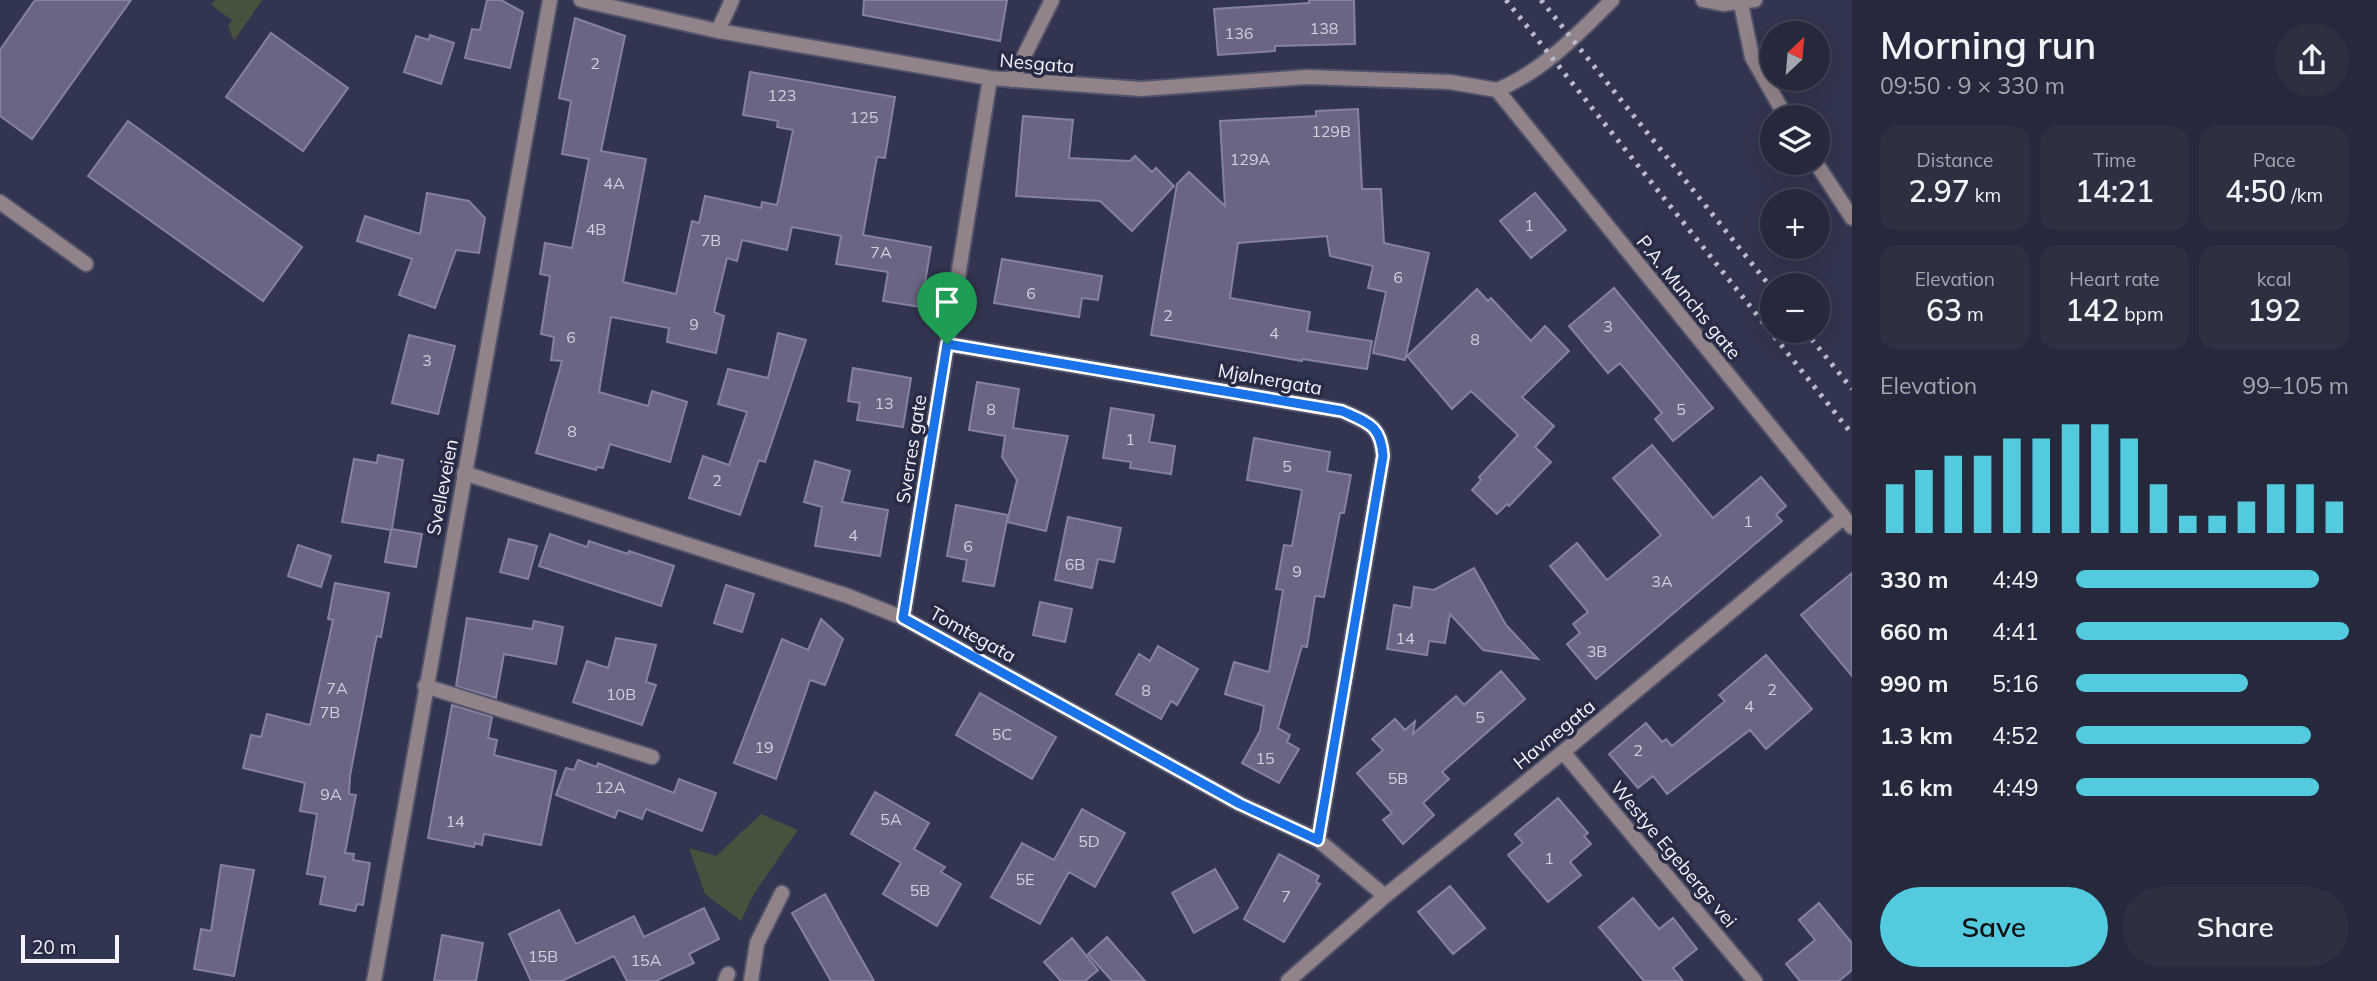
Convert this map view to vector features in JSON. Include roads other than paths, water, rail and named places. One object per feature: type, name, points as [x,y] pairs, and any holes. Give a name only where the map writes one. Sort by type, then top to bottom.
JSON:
[{"type":"street","name":"Svelleveien","points":[[374,981],[550,0]]},
{"type":"street","name":"Nesgata","points":[[581,0],[718,31],[990,78],[1141,89],[1307,78],[1450,82],[1497,90]]},
{"type":"street","points":[[718,31],[732,0]]},
{"type":"street","points":[[1012,80],[1052,0]]},
{"type":"street","points":[[1497,90],[1521,81],[1612,0]]},
{"type":"street","points":[[1703,0],[1748,2],[1752,57],[1779,105]]},
{"type":"street","name":"Sverres gate","points":[[903,618],[990,78]]},
{"type":"street","name":"P.A. Munchs gate","points":[[1497,90],[1848,522]]},
{"type":"street","points":[[1824,175],[1852,218]]},
{"type":"street","points":[[0,202],[86,264]]},
{"type":"street","name":"Mjølnergata","points":[[947,344],[1342,411],[1369,423],[1382,438],[1383,456],[1318,840]]},
{"type":"street","name":"Tomtegata","points":[[464,473],[848,596],[903,618],[1240,804],[1318,840],[1385,896]]},
{"type":"street","name":"Havnegata","points":[[1288,981],[1385,896],[1848,522]]},
{"type":"street","points":[[425,686],[652,757]]},
{"type":"street","name":"Westye Egebergs vei","points":[[1563,752],[1755,981]]},
{"type":"street","points":[[751,981],[757,943],[782,893]]},
{"type":"railway","points":[[1506,0],[1852,434]]},
{"type":"railway","points":[[1541,0],[1760,274]]},
{"type":"railway","points":[[1815,343],[1852,389]]}]
